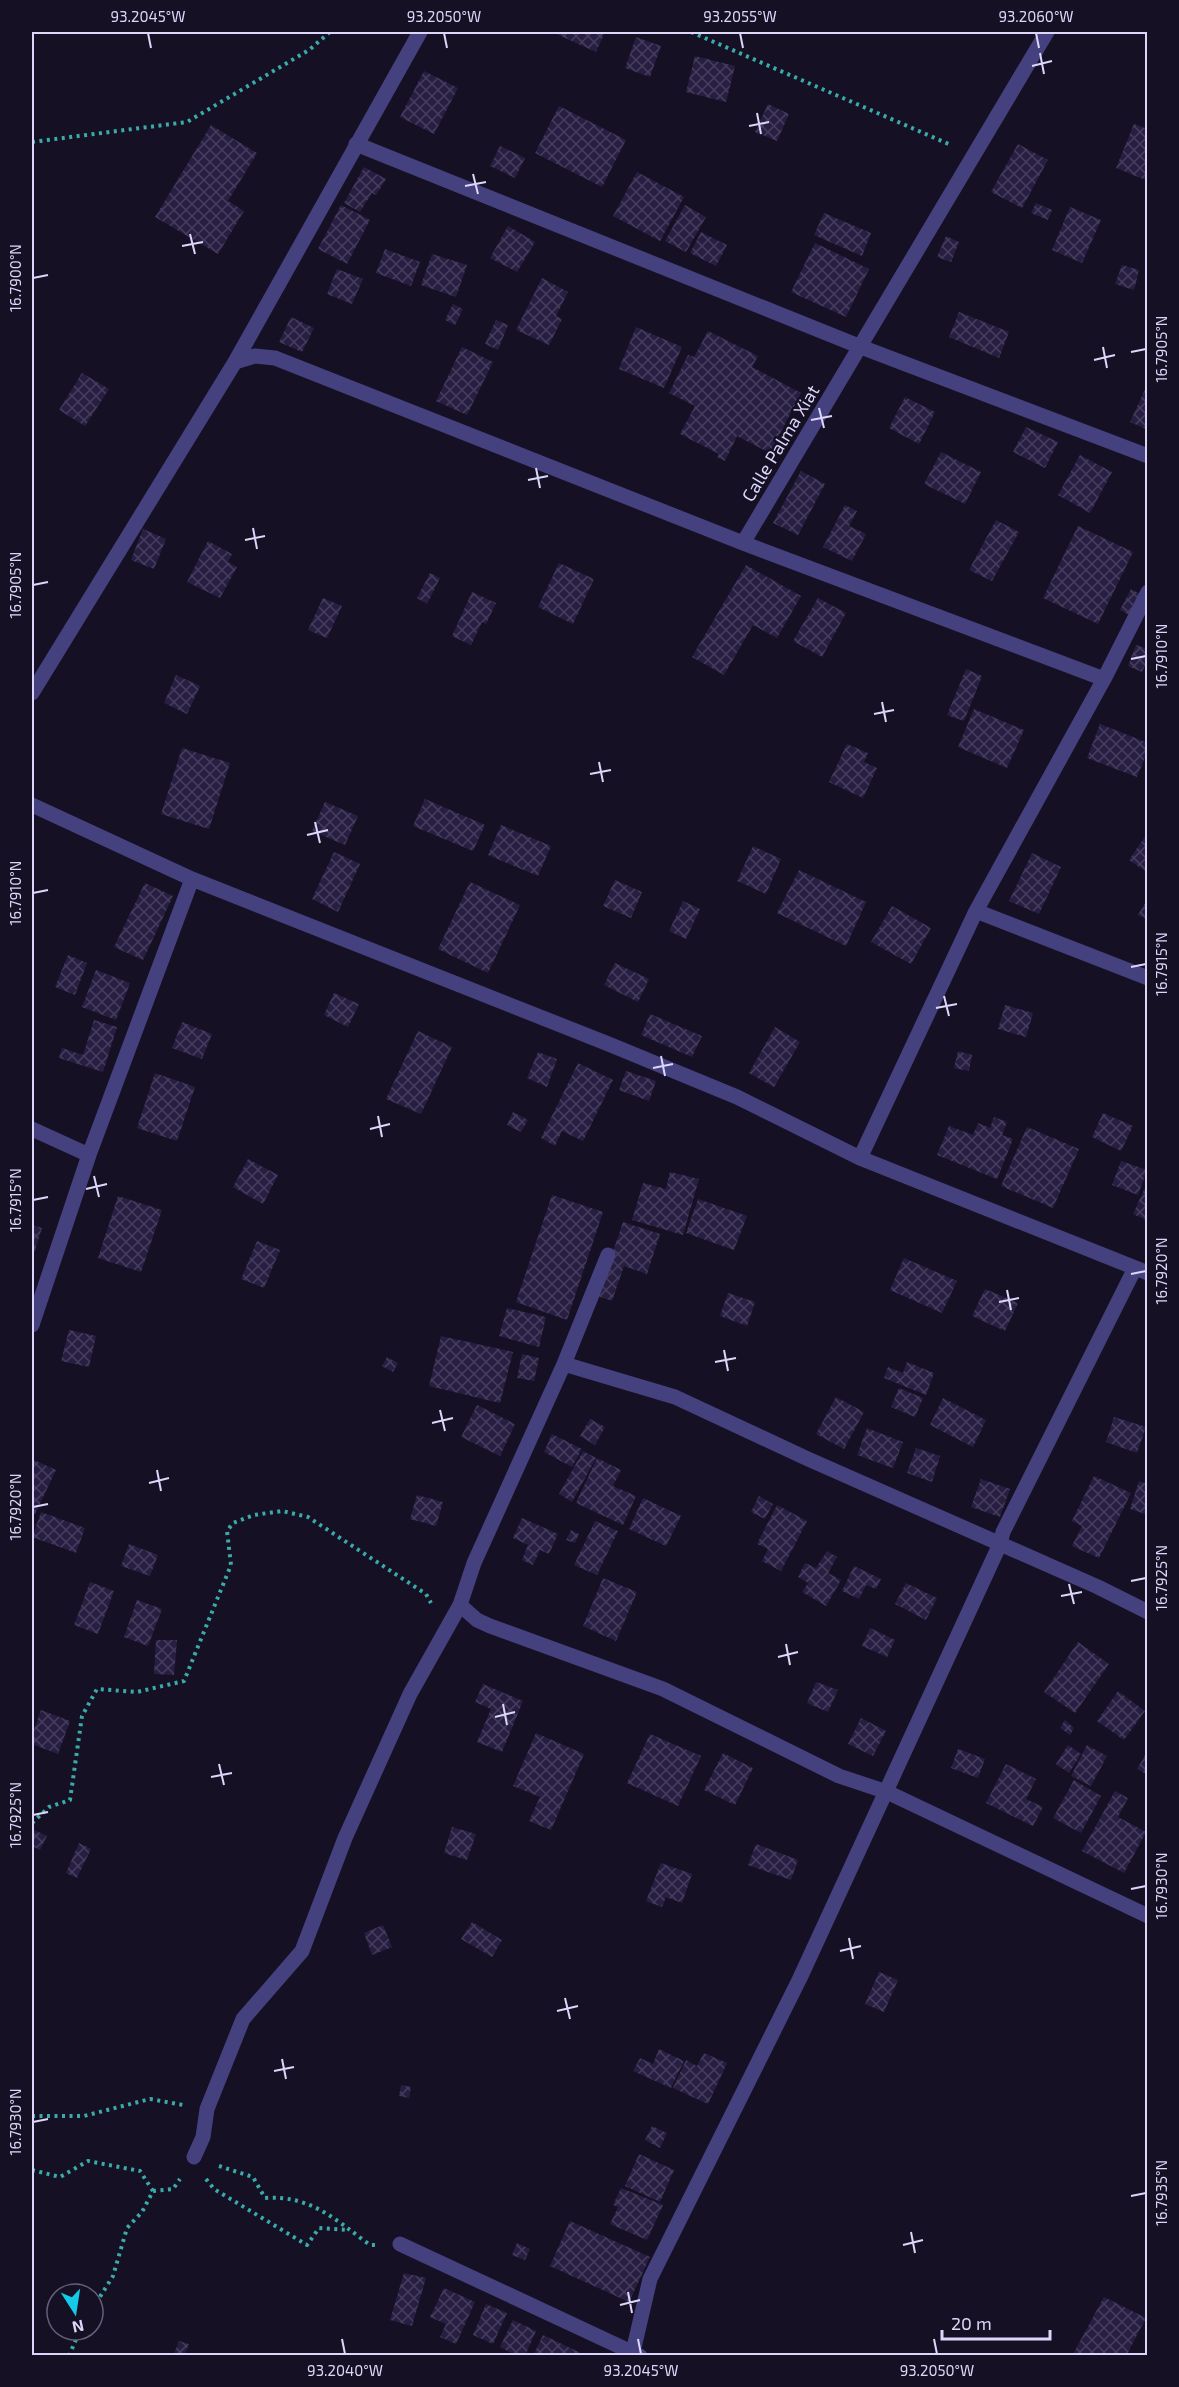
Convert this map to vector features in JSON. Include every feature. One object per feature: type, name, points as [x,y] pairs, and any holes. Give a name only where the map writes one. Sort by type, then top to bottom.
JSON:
[{"type":"street","points":[[32,693],[235,362],[420,32]]},
{"type":"street","name":"Calle Palma Xiat","points":[[743,543],[1047,32]]},
{"type":"street","points":[[356,144],[861,347],[1148,456]]},
{"type":"street","points":[[235,362],[255,356],[275,358],[743,543],[1104,679]]},
{"type":"street","points":[[860,1158],[976,911],[1104,679],[1148,592]]},
{"type":"street","points":[[32,805],[192,879],[737,1097],[860,1158],[1141,1270],[1003,1532],[1000,1544],[800,1978],[650,2279],[635,2355],[400,2244]]},
{"type":"street","points":[[32,1325],[89,1155],[192,879]]},
{"type":"street","points":[[976,911],[1148,978]]},
{"type":"street","points":[[32,1129],[89,1155]]},
{"type":"street","points":[[194,2157],[203,2137],[207,2109],[243,2019],[302,1951],[345,1838],[410,1694],[460,1605],[474,1563],[564,1364],[608,1255]]},
{"type":"street","points":[[564,1364],[675,1397],[1098,1587],[1148,1612]]},
{"type":"street","points":[[460,1605],[477,1620],[490,1626],[663,1689],[839,1776],[887,1792],[1148,1916]]},
{"type":"path","points":[[32,142],[187,122],[309,50],[330,32]]},
{"type":"path","points":[[691,32],[973,154]]},
{"type":"path","points":[[32,1823],[49,1807],[70,1800],[82,1716],[97,1689],[137,1692],[184,1681],[231,1565],[227,1531],[233,1523],[254,1515],[282,1511],[308,1517],[426,1594],[447,1630]]},
{"type":"path","points":[[32,2116],[84,2116],[150,2099],[207,2109]]},
{"type":"path","points":[[349,2230],[319,2228],[308,2245],[214,2189],[199,2171],[194,2157],[205,2154],[227,2171],[253,2177],[266,2198],[282,2197],[314,2204],[370,2245],[400,2244]]},
{"type":"path","points":[[32,2170],[60,2177],[88,2162],[140,2171],[153,2191],[142,2212],[127,2228],[113,2276],[105,2289]]},
{"type":"building","points":[[552,32],[605,32],[596,52]]},
{"type":"building","points":[[636,37],[661,46],[650,77],[625,68]]},
{"type":"building","points":[[695,56],[735,66],[726,102],[686,92]]},
{"type":"building","points":[[424,71],[458,88],[434,134],[400,117]]},
{"type":"building","points":[[768,104],[789,114],[777,141],[755,132]]},
{"type":"building","points":[[559,106],[626,140],[602,187],[535,153]]},
{"type":"building","points":[[1134,124],[1148,129],[1148,181],[1116,168]]},
{"type":"building","points":[[211,125],[257,153],[228,201],[244,211],[218,254],[155,217]]},
{"type":"building","points":[[1018,144],[1048,160],[1022,208],[991,192]]},
{"type":"building","points":[[500,146],[525,158],[515,178],[490,166]]},
{"type":"building","points":[[364,167],[386,179],[376,195],[372,193],[360,212],[344,203]]},
{"type":"building","points":[[637,172],[684,197],[660,241],[613,216]]},
{"type":"building","points":[[1036,203],[1052,210],[1048,220],[1031,213]]},
{"type":"building","points":[[341,205],[370,220],[347,264],[318,249]]},
{"type":"building","points":[[685,205],[706,217],[686,252],[665,241]]},
{"type":"building","points":[[1070,207],[1101,220],[1082,263],[1052,250]]},
{"type":"building","points":[[824,213],[871,233],[862,256],[814,235]]},
{"type":"building","points":[[508,226],[535,242],[517,272],[490,258]]},
{"type":"building","points":[[701,232],[727,245],[716,266],[690,253]]},
{"type":"building","points":[[946,236],[959,242],[951,262],[937,257]]},
{"type":"building","points":[[815,243],[869,269],[846,317],[791,292]]},
{"type":"building","points":[[385,249],[420,262],[411,286],[376,273]]},
{"type":"building","points":[[432,254],[467,265],[456,297],[421,285]]},
{"type":"building","points":[[1122,265],[1139,270],[1134,290],[1115,284]]},
{"type":"building","points":[[337,269],[363,279],[352,304],[327,294]]},
{"type":"building","points":[[542,278],[568,292],[556,316],[562,319],[549,345],[516,330]]},
{"type":"building","points":[[453,304],[463,309],[455,325],[445,320]]},
{"type":"building","points":[[959,312],[1009,332],[999,358],[949,337]]},
{"type":"building","points":[[291,317],[314,328],[302,352],[279,342]]},
{"type":"building","points":[[496,320],[508,325],[498,350],[485,344]]},
{"type":"building","points":[[636,327],[682,347],[664,388],[619,369]]},
{"type":"building","points":[[708,331],[758,356],[752,367],[801,393],[770,453],[737,436],[725,461],[717,457],[719,454],[680,434],[695,406],[669,393],[688,355],[694,357]]},
{"type":"building","points":[[462,347],[493,362],[467,415],[436,401]]},
{"type":"building","points":[[82,373],[109,389],[85,426],[59,410]]},
{"type":"building","points":[[1148,383],[1148,430],[1130,422]]},
{"type":"building","points":[[905,397],[935,412],[919,444],[889,428]]},
{"type":"building","points":[[1026,427],[1058,442],[1045,468],[1013,452]]},
{"type":"building","points":[[941,452],[981,472],[965,504],[924,484]]},
{"type":"building","points":[[1080,455],[1112,472],[1090,513],[1058,495]]},
{"type":"building","points":[[801,471],[825,484],[798,535],[773,523]]},
{"type":"building","points":[[845,505],[857,511],[849,526],[866,534],[852,561],[823,547]]},
{"type":"building","points":[[996,520],[1019,532],[992,581],[969,570]]},
{"type":"building","points":[[1078,526],[1133,552],[1098,624],[1043,598]]},
{"type":"building","points":[[143,529],[166,539],[154,569],[131,560]]},
{"type":"building","points":[[208,541],[232,554],[228,562],[237,567],[220,598],[187,582]]},
{"type":"building","points":[[559,563],[594,579],[573,624],[538,607]]},
{"type":"building","points":[[746,565],[801,596],[777,638],[753,625],[724,675],[692,657]]},
{"type":"building","points":[[430,573],[440,578],[427,604],[417,598]]},
{"type":"building","points":[[1131,589],[1142,595],[1131,616],[1120,610]]},
{"type":"building","points":[[472,592],[496,603],[486,624],[482,622],[471,645],[452,636]]},
{"type":"building","points":[[323,598],[342,606],[327,638],[308,630]]},
{"type":"building","points":[[818,598],[846,613],[822,657],[793,641]]},
{"type":"building","points":[[1136,645],[1148,649],[1148,659],[1142,672],[1128,666]]},
{"type":"building","points":[[966,669],[982,676],[964,721],[947,715]]},
{"type":"building","points":[[176,675],[200,686],[187,714],[164,703]]},
{"type":"building","points":[[974,709],[1024,730],[1007,768],[958,747]]},
{"type":"building","points":[[1100,724],[1148,743],[1148,750],[1137,777],[1087,758]]},
{"type":"building","points":[[847,744],[868,753],[864,762],[877,768],[863,798],[829,782]]},
{"type":"building","points":[[182,748],[230,763],[209,829],[161,814]]},
{"type":"building","points":[[425,799],[485,825],[473,851],[413,826]]},
{"type":"building","points":[[325,802],[358,816],[345,845],[312,831]]},
{"type":"building","points":[[501,825],[551,846],[538,876],[488,855]]},
{"type":"building","points":[[1148,832],[1148,873],[1129,860]]},
{"type":"building","points":[[753,846],[781,859],[766,894],[737,881]]},
{"type":"building","points":[[334,852],[360,864],[338,912],[312,899]]},
{"type":"building","points":[[1032,853],[1061,867],[1039,914],[1009,901]]},
{"type":"building","points":[[799,870],[866,902],[846,946],[777,913]]},
{"type":"building","points":[[615,880],[642,892],[631,918],[603,906]]},
{"type":"building","points":[[470,882],[520,905],[488,973],[438,949]]},
{"type":"building","points":[[145,883],[173,896],[143,960],[114,947]]},
{"type":"building","points":[[1148,898],[1148,920],[1138,915]]},
{"type":"building","points":[[683,901],[700,909],[686,939],[669,931]]},
{"type":"building","points":[[892,906],[931,928],[911,964],[871,942]]},
{"type":"building","points":[[68,955],[87,963],[75,995],[55,987]]},
{"type":"building","points":[[615,963],[649,979],[638,1002],[604,985]]},
{"type":"building","points":[[96,970],[130,983],[116,1020],[82,1007]]},
{"type":"building","points":[[334,993],[359,1004],[348,1027],[324,1015]]},
{"type":"building","points":[[1005,1005],[1033,1013],[1026,1037],[998,1029]]},
{"type":"building","points":[[650,1014],[702,1036],[692,1057],[641,1035]]},
{"type":"building","points":[[94,1020],[117,1027],[103,1072],[59,1058],[62,1048],[83,1055]]},
{"type":"building","points":[[182,1022],[212,1034],[202,1059],[172,1048]]},
{"type":"building","points":[[775,1027],[800,1042],[774,1087],[749,1073]]},
{"type":"building","points":[[418,1031],[452,1047],[421,1114],[386,1099]]},
{"type":"building","points":[[958,1051],[972,1055],[969,1071],[954,1068]]},
{"type":"building","points":[[538,1052],[557,1059],[547,1087],[527,1078]]},
{"type":"building","points":[[578,1063],[613,1080],[583,1141],[562,1131],[555,1146],[541,1138]]},
{"type":"building","points":[[626,1071],[656,1081],[649,1101],[619,1090]]},
{"type":"building","points":[[155,1073],[195,1087],[177,1141],[137,1128]]},
{"type":"building","points":[[513,1112],[528,1120],[521,1132],[507,1125]]},
{"type":"building","points":[[1103,1113],[1133,1126],[1121,1151],[1092,1137]]},
{"type":"building","points":[[994,1117],[1007,1122],[1002,1135],[1013,1139],[997,1179],[937,1155],[949,1126],[973,1135],[978,1123],[990,1128]]},
{"type":"building","points":[[1027,1127],[1079,1149],[1053,1208],[1001,1186]]},
{"type":"building","points":[[248,1159],[278,1175],[263,1204],[233,1187]]},
{"type":"building","points":[[1121,1161],[1147,1170],[1138,1195],[1112,1185]]},
{"type":"building","points":[[670,1172],[699,1179],[683,1235],[632,1220],[643,1183],[666,1189]]},
{"type":"building","points":[[1148,1181],[1148,1221],[1133,1214]]},
{"type":"building","points":[[552,1195],[603,1212],[567,1320],[516,1302]]},
{"type":"building","points":[[118,1196],[162,1210],[141,1272],[98,1258]]},
{"type":"building","points":[[698,1199],[747,1216],[734,1250],[686,1233]]},
{"type":"building","points":[[623,1222],[660,1234],[647,1274],[624,1266],[612,1301],[598,1296]]},
{"type":"building","points":[[32,1225],[42,1228],[32,1260]]},
{"type":"building","points":[[257,1241],[280,1250],[264,1288],[241,1279]]},
{"type":"building","points":[[904,1258],[957,1281],[942,1313],[890,1290]]},
{"type":"building","points":[[985,1289],[1018,1303],[1005,1331],[972,1316]]},
{"type":"building","points":[[728,1293],[755,1302],[747,1326],[720,1316]]},
{"type":"building","points":[[507,1308],[546,1317],[539,1347],[499,1336]]},
{"type":"building","points":[[69,1330],[96,1336],[89,1367],[61,1361]]},
{"type":"building","points":[[441,1336],[513,1352],[500,1403],[429,1386]]},
{"type":"building","points":[[522,1354],[539,1358],[534,1381],[517,1378]]},
{"type":"building","points":[[387,1357],[398,1363],[393,1372],[382,1366]]},
{"type":"building","points":[[907,1362],[934,1373],[926,1395],[884,1378],[888,1367],[903,1373]]},
{"type":"building","points":[[899,1388],[923,1398],[915,1417],[891,1407]]},
{"type":"building","points":[[836,1397],[864,1412],[844,1449],[816,1434]]},
{"type":"building","points":[[943,1398],[986,1420],[973,1447],[930,1425]]},
{"type":"building","points":[[477,1405],[515,1424],[500,1456],[461,1437]]},
{"type":"building","points":[[1114,1417],[1146,1427],[1137,1453],[1106,1442]]},
{"type":"building","points":[[590,1419],[605,1427],[595,1445],[580,1436]]},
{"type":"building","points":[[867,1428],[903,1442],[893,1468],[857,1455]]},
{"type":"building","points":[[552,1434],[582,1449],[572,1467],[544,1452]]},
{"type":"building","points":[[916,1448],[940,1456],[932,1482],[907,1473]]},
{"type":"building","points":[[583,1451],[596,1458],[572,1502],[559,1494]]},
{"type":"building","points":[[597,1458],[621,1470],[613,1486],[636,1496],[623,1525],[576,1503]]},
{"type":"building","points":[[32,1459],[56,1470],[35,1514],[32,1513]]},
{"type":"building","points":[[1094,1476],[1131,1493],[1099,1558],[1072,1546],[1082,1526],[1072,1521]]},
{"type":"building","points":[[981,1479],[1010,1489],[1000,1517],[971,1507]]},
{"type":"building","points":[[1139,1481],[1148,1484],[1148,1515],[1130,1509]]},
{"type":"building","points":[[417,1495],[443,1502],[436,1526],[410,1519]]},
{"type":"building","points":[[759,1496],[773,1504],[765,1519],[751,1512]]},
{"type":"building","points":[[643,1498],[681,1516],[666,1546],[629,1529]]},
{"type":"building","points":[[777,1505],[807,1521],[781,1571],[762,1561],[768,1549],[757,1544]]},
{"type":"building","points":[[41,1512],[85,1528],[76,1553],[32,1537]]},
{"type":"building","points":[[522,1518],[558,1534],[549,1554],[540,1550],[533,1565],[522,1560],[528,1545],[513,1538]]},
{"type":"building","points":[[595,1521],[618,1531],[597,1575],[574,1565]]},
{"type":"building","points":[[571,1530],[579,1534],[575,1543],[566,1540]]},
{"type":"building","points":[[129,1544],[158,1555],[150,1576],[121,1566]]},
{"type":"building","points":[[827,1551],[837,1557],[828,1573],[841,1580],[826,1606],[802,1592],[808,1583],[798,1577],[805,1563],[816,1568]]},
{"type":"building","points":[[854,1566],[881,1579],[876,1589],[866,1585],[859,1599],[842,1591]]},
{"type":"building","points":[[603,1578],[637,1592],[616,1641],[583,1626]]},
{"type":"building","points":[[90,1582],[114,1591],[98,1634],[74,1625]]},
{"type":"building","points":[[906,1583],[937,1598],[926,1620],[895,1604]]},
{"type":"building","points":[[137,1600],[162,1609],[148,1646],[124,1637]]},
{"type":"building","points":[[870,1628],[895,1640],[887,1657],[862,1646]]},
{"type":"building","points":[[156,1640],[177,1640],[174,1675],[154,1674]]},
{"type":"building","points":[[1078,1642],[1109,1664],[1075,1713],[1044,1692]]},
{"type":"building","points":[[816,1682],[838,1690],[828,1712],[807,1703]]},
{"type":"building","points":[[483,1684],[523,1701],[502,1752],[477,1742],[491,1709],[475,1702]]},
{"type":"building","points":[[1118,1691],[1145,1711],[1124,1740],[1097,1721]]},
{"type":"building","points":[[41,1710],[70,1721],[58,1754],[32,1744],[32,1735]]},
{"type":"building","points":[[861,1718],[886,1731],[873,1756],[848,1744]]},
{"type":"building","points":[[1065,1720],[1074,1728],[1070,1735],[1060,1728]]},
{"type":"building","points":[[536,1733],[584,1754],[551,1830],[529,1821],[540,1797],[513,1786]]},
{"type":"building","points":[[650,1734],[701,1756],[678,1806],[627,1783]]},
{"type":"building","points":[[1068,1745],[1081,1754],[1069,1773],[1056,1764]]},
{"type":"building","points":[[1087,1745],[1107,1756],[1091,1786],[1071,1776]]},
{"type":"building","points":[[958,1749],[985,1759],[978,1778],[951,1768]]},
{"type":"building","points":[[1148,1750],[1148,1775],[1137,1769]]},
{"type":"building","points":[[723,1753],[753,1768],[735,1805],[704,1790]]},
{"type":"building","points":[[1006,1764],[1036,1779],[1026,1799],[1043,1807],[1033,1826],[986,1803]]},
{"type":"building","points":[[1074,1780],[1101,1796],[1081,1833],[1053,1818]]},
{"type":"building","points":[[1115,1791],[1128,1798],[1118,1817],[1146,1832],[1124,1873],[1082,1851]]},
{"type":"building","points":[[452,1827],[476,1834],[467,1860],[444,1853]]},
{"type":"building","points":[[34,1830],[47,1836],[40,1850],[32,1846]]},
{"type":"building","points":[[79,1843],[91,1849],[77,1878],[66,1873]]},
{"type":"building","points":[[756,1844],[798,1860],[791,1880],[748,1865]]},
{"type":"building","points":[[661,1863],[692,1874],[682,1903],[666,1897],[662,1907],[646,1901]]},
{"type":"building","points":[[472,1922],[502,1940],[492,1957],[461,1939]]},
{"type":"building","points":[[383,1925],[392,1947],[372,1955],[364,1933]]},
{"type":"building","points":[[879,1972],[898,1980],[884,2012],[865,2004]]},
{"type":"building","points":[[659,2049],[684,2061],[671,2088],[633,2071],[640,2058],[653,2064]]},
{"type":"building","points":[[704,2053],[727,2063],[708,2104],[673,2088],[686,2060],[697,2066]]},
{"type":"building","points":[[401,2085],[411,2087],[409,2098],[399,2096]]},
{"type":"building","points":[[652,2126],[667,2133],[660,2148],[645,2140]]},
{"type":"building","points":[[639,2154],[674,2170],[660,2202],[625,2186]]},
{"type":"building","points":[[621,2188],[663,2205],[647,2240],[610,2224],[618,2207],[613,2205]]},
{"type":"building","points":[[570,2221],[650,2257],[629,2302],[550,2266]]},
{"type":"building","points":[[517,2243],[530,2249],[525,2260],[512,2255]]},
{"type":"building","points":[[404,2273],[426,2278],[412,2326],[390,2320]]},
{"type":"building","points":[[444,2288],[475,2302],[456,2344],[440,2337],[446,2324],[430,2317]]},
{"type":"building","points":[[1104,2297],[1146,2318],[1126,2356],[1072,2356]]},
{"type":"building","points":[[486,2304],[507,2313],[493,2344],[473,2335]]},
{"type":"building","points":[[513,2320],[536,2331],[525,2356],[517,2356],[500,2347]]},
{"type":"building","points":[[543,2335],[587,2356],[533,2356]]},
{"type":"building","points":[[179,2341],[189,2344],[184,2356],[173,2356]]}]
